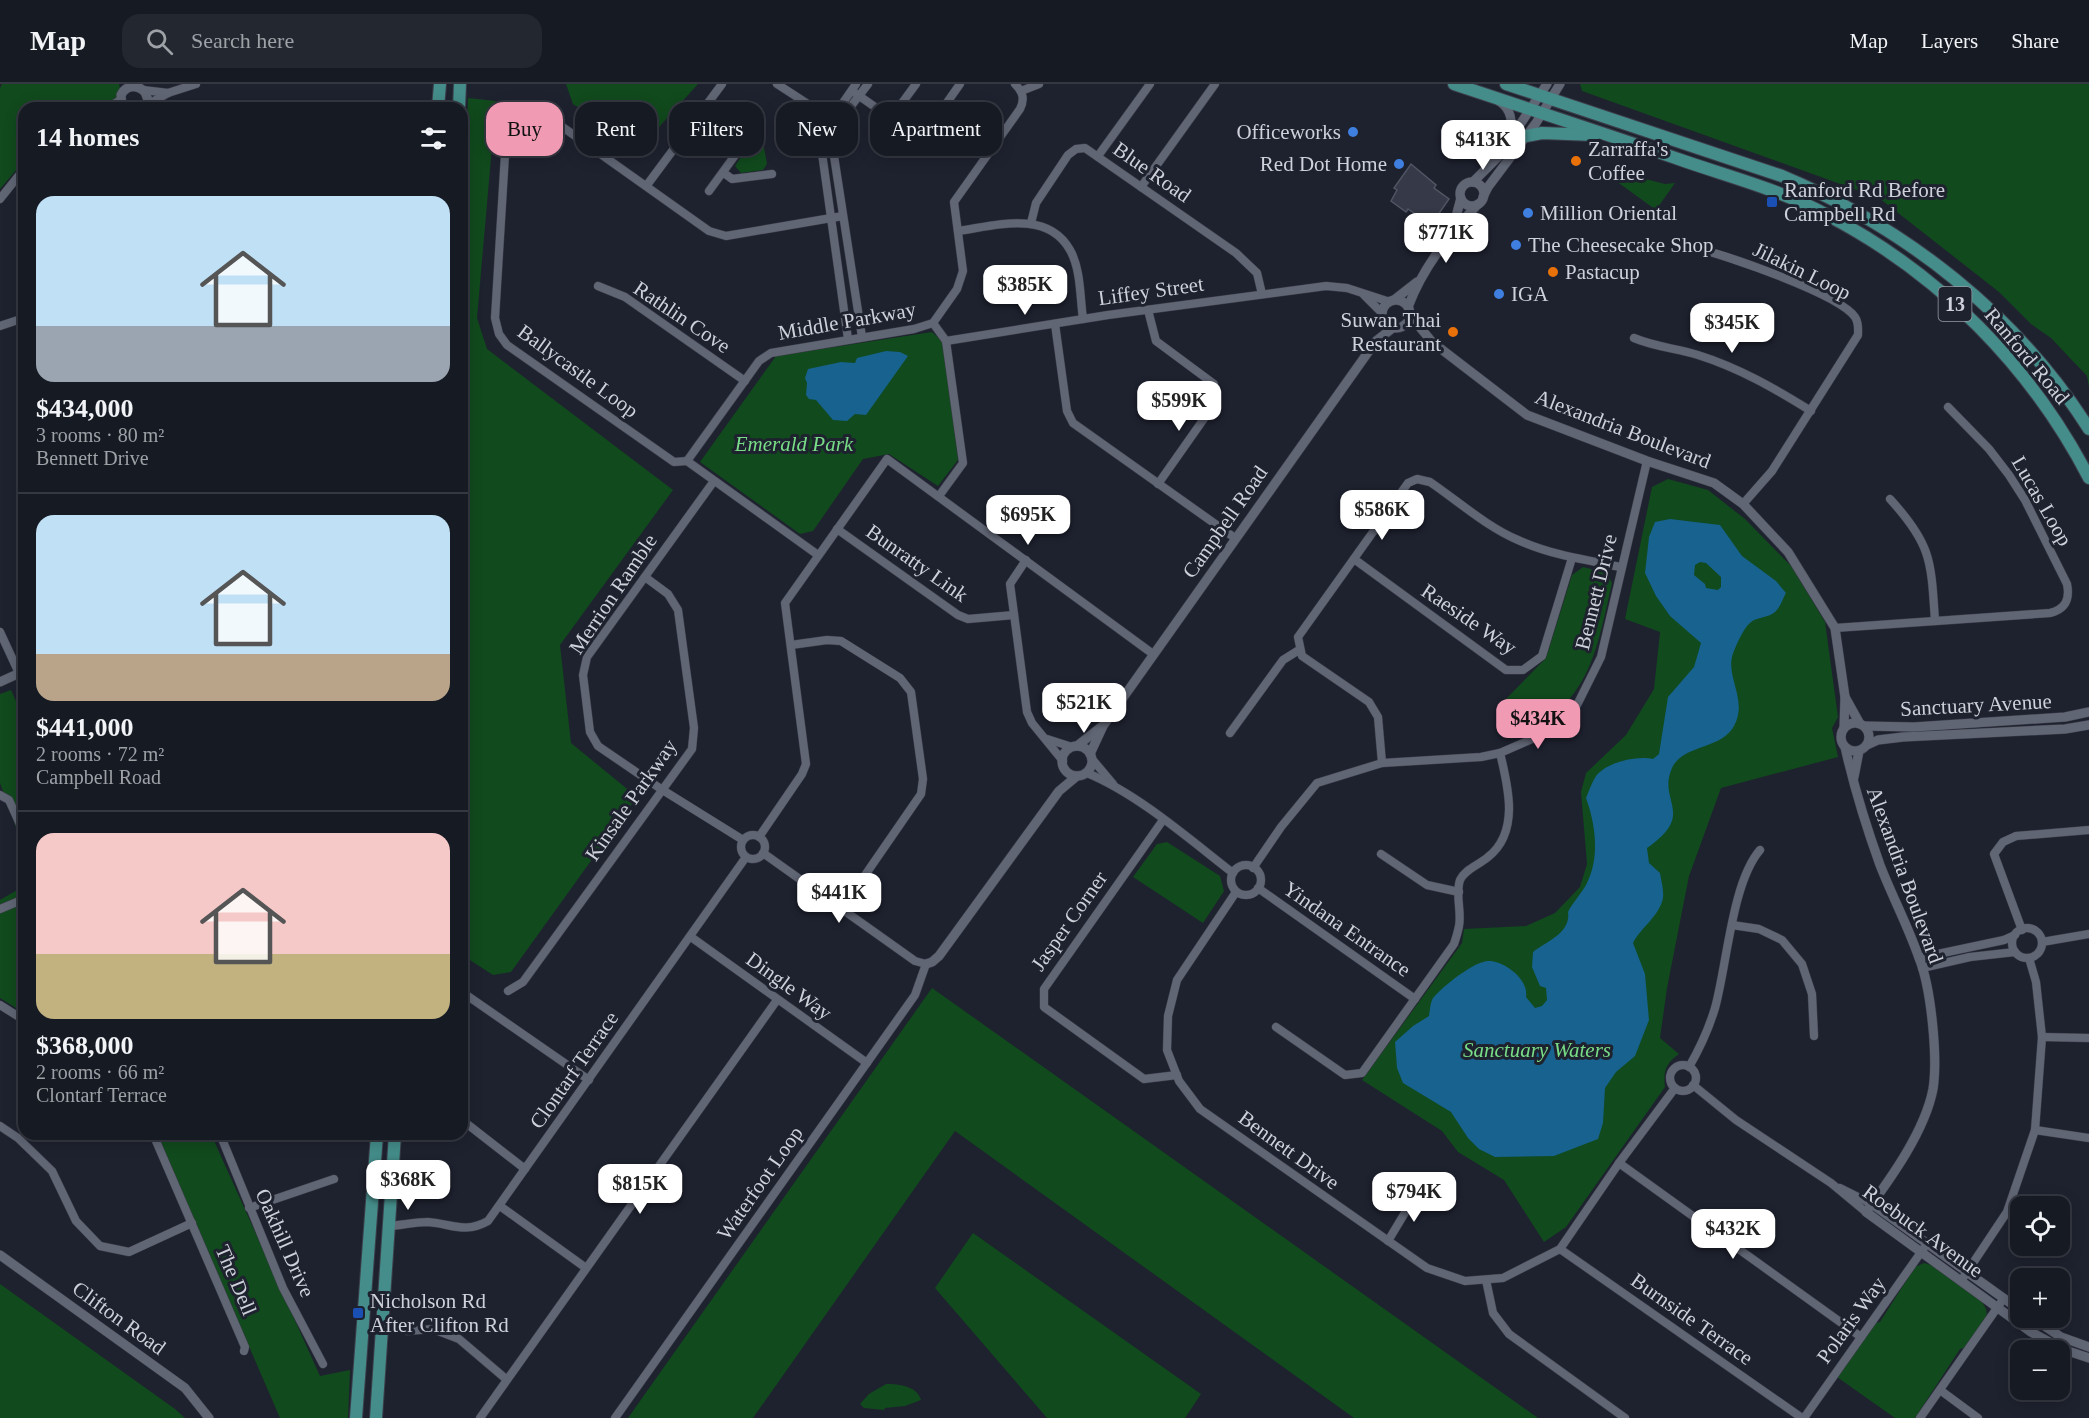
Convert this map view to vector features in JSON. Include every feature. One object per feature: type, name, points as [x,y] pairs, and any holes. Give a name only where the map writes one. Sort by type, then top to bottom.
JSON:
[{"type":"main road","points":[[459,102],[460,84]]},
{"type":"main road","name":"Ranford Road","points":[[1454,84],[1767,188],[1828,215],[1891,254],[1945,294],[1995,343],[2042,397],[2089,478]]},
{"type":"main road","name":"Ranford Road","points":[[1506,84],[1782,176],[1811,188],[1872,220],[1931,259],[1985,304],[2040,364],[2089,429]]},
{"type":"main road","points":[[1526,136],[1542,132],[1610,136]]},
{"type":"main road","points":[[356,1418],[377,1140]]},
{"type":"main road","points":[[376,1418],[395,1140]]},
{"type":"street","points":[[154,102],[168,93],[196,84]]},
{"type":"street","points":[[647,185],[722,84]]},
{"type":"street","points":[[777,84],[804,102]]},
{"type":"street","points":[[855,102],[868,84]]},
{"type":"street","points":[[903,102],[916,84]]},
{"type":"street","points":[[947,102],[960,84]]},
{"type":"street","points":[[933,323],[962,279],[954,202],[1020,109],[1023,103],[1021,91],[1015,84]]},
{"type":"street","points":[[1021,91],[1039,84]]},
{"type":"street","points":[[1098,156],[1150,84]]},
{"type":"street","points":[[1141,187],[1215,84]]},
{"type":"street","name":"Campbell Road","points":[[1545,98],[1547,84]]},
{"type":"street","name":"Campbell Road","points":[[1376,341],[1382,315],[1392,301],[1417,282],[1453,230],[1481,201],[1488,187],[1526,136],[1545,98],[1560,84]]},
{"type":"street","points":[[122,96],[133,86],[168,93]]},
{"type":"street","points":[[140,87],[147,96],[146,102]]},
{"type":"street","points":[[844,102],[854,87],[860,96],[870,103]]},
{"type":"street","points":[[1493,97],[1509,111],[1511,126],[1508,144]]},
{"type":"street","name":"Ballycastle Loop","points":[[687,461],[674,462],[507,345],[499,334],[495,318],[507,122],[514,110],[522,107],[540,111],[709,231],[726,236],[843,216]]},
{"type":"street","name":"Campbell Road","points":[[1473,182],[1537,112]]},
{"type":"street","name":"Blue Road","points":[[1031,223],[1036,203],[1068,155],[1076,149],[1085,148],[1253,268],[1257,273],[1262,294]]},
{"type":"street","points":[[709,192],[736,156]]},
{"type":"street","points":[[822,156],[848,339]]},
{"type":"street","points":[[834,156],[862,337]]},
{"type":"street","points":[[724,173],[732,178],[772,174]]},
{"type":"street","points":[[0,199],[18,176]]},
{"type":"street","points":[[1473,182],[1483,189],[1481,201],[1470,206],[1461,198],[1462,187],[1473,182]]},
{"type":"street","name":"Campbell Road","points":[[1453,230],[1461,198]]},
{"type":"street","points":[[958,231],[1020,222],[1031,223],[1059,237],[1070,249],[1076,267],[1083,319]]},
{"type":"street","name":"Jilakin Loop","points":[[1699,249],[1746,263],[1833,301],[1855,317],[1858,326],[1858,335],[1811,411],[1772,471],[1743,504]]},
{"type":"street","name":"Campbell Road","points":[[926,964],[939,956],[1059,791],[1090,769],[1091,756],[1103,726],[1235,538],[1376,341],[1407,321],[1417,282]]},
{"type":"street","name":"Rathlin Cove","points":[[598,286],[625,297],[745,381]]},
{"type":"street","name":"Liffey Street","points":[[946,341],[1083,319],[1326,286],[1347,288],[1392,301]]},
{"type":"street","points":[[1360,292],[1382,315],[1388,325],[1398,327]]},
{"type":"street","points":[[1392,301],[1403,302],[1409,311]]},
{"type":"street","points":[[1148,310],[1156,341],[1214,384],[1215,403],[1158,484]]},
{"type":"street","name":"Alexandria Boulevard","points":[[1409,311],[1427,337],[1527,415],[1647,461],[1714,483],[1743,504],[1788,552],[1835,628],[1845,698],[1844,728],[1841,738],[1880,865],[1923,968],[1934,1052],[1933,1089],[1925,1116],[1900,1161],[1866,1212]]},
{"type":"street","points":[[0,326],[18,320]]},
{"type":"street","name":"Middle Parkway","points":[[687,461],[759,361],[771,353],[914,329],[933,323],[946,341],[963,463],[939,496]]},
{"type":"street","points":[[1054,324],[1067,411],[1073,423],[1235,538]]},
{"type":"street","name":"Alexandria Boulevard","points":[[1398,327],[1427,337]]},
{"type":"street","points":[[1634,338],[1653,346],[1678,349],[1735,369],[1764,382],[1811,411]]},
{"type":"street","name":"Lucas Loop","points":[[1835,628],[2050,613],[2063,607],[2068,597],[2067,584],[2018,488],[1989,449],[1948,407]]},
{"type":"street","points":[[759,837],[802,774],[806,764],[785,603],[887,459],[1153,654]]},
{"type":"street","points":[[687,461],[818,555]]},
{"type":"street","name":"Bennett Drive","points":[[1253,868],[1281,827],[1317,783],[1382,763],[1481,757],[1500,753],[1541,735],[1577,705],[1600,657],[1647,461]]},
{"type":"street","points":[[1382,763],[1378,717],[1369,702],[1302,656],[1298,637],[1408,483],[1417,479],[1430,482],[1506,534],[1572,558],[1621,567]]},
{"type":"street","name":"Merrion Ramble","points":[[714,480],[587,657],[583,675],[590,732],[598,746],[661,789],[743,840]]},
{"type":"street","points":[[1890,499],[1914,526],[1927,552],[1935,621]]},
{"type":"street","name":"Bunratty Link","points":[[837,529],[958,615],[969,619],[1014,615]]},
{"type":"street","name":"Raeside Way","points":[[1354,559],[1506,670],[1523,670],[1542,656],[1572,558]]},
{"type":"street","points":[[1026,560],[1010,584],[1027,712],[1032,723],[1047,739],[1071,775],[1082,774],[1114,785]]},
{"type":"street","name":"Kinsale Parkway","points":[[508,991],[523,982],[692,749],[694,728],[678,610],[668,594],[645,577]]},
{"type":"street","points":[[0,632],[18,666]]},
{"type":"street","points":[[791,645],[827,640],[841,641],[900,678],[911,692],[923,779],[921,794],[841,910]]},
{"type":"street","points":[[1230,733],[1282,660],[1299,650]]},
{"type":"street","points":[[0,682],[18,673]]},
{"type":"street","name":"Alexandria Boulevard","points":[[1845,698],[1869,736],[1853,782]]},
{"type":"street","name":"Sanctuary Avenue","points":[[1863,748],[1878,740],[1927,731],[2016,720],[2065,717],[2089,712]]},
{"type":"street","points":[[2016,720],[2016,731]]},
{"type":"street","points":[[1844,728],[1852,723],[1862,725]]},
{"type":"street","name":"Sanctuary Avenue","points":[[1862,725],[1927,731],[2016,731],[2089,725]]},
{"type":"street","name":"Campbell Road","points":[[1059,791],[1064,754],[1103,726]]},
{"type":"street","points":[[1047,739],[1075,747],[1091,756],[1114,785],[1233,873]]},
{"type":"street","points":[[1845,747],[1863,748]]},
{"type":"street","points":[[1276,1026],[1345,1075],[1362,1073],[1454,944],[1460,926],[1460,881],[1466,871],[1493,854],[1506,831],[1510,808],[1508,786],[1500,753]]},
{"type":"street","points":[[0,795],[9,800],[18,820]]},
{"type":"street","name":"Jasper Corner","points":[[1163,820],[1044,989],[1044,1007],[1144,1079],[1177,1075]]},
{"type":"street","points":[[2015,952],[2012,944],[2018,932],[1994,854],[2003,842],[2016,836],[2089,830]]},
{"type":"street","points":[[752,835],[759,837],[765,844],[763,853],[756,859],[746,857],[741,849],[743,840],[752,835]]},
{"type":"street","name":"Bennett Drive","points":[[1236,892],[1177,980],[1168,1016],[1167,1050],[1177,1075],[1200,1109],[1427,1268],[1465,1281],[1486,1280],[1503,1278],[1560,1249],[1619,1163],[1675,1088],[1671,1083],[1671,1072],[1678,1066],[1689,1067],[1700,1049],[1715,1008],[1732,926],[1750,861],[1760,850]]},
{"type":"street","points":[[763,853],[915,961],[926,964]]},
{"type":"street","points":[[1381,854],[1427,885],[1459,892]]},
{"type":"street","name":"Clontarf Terrace","points":[[390,1226],[428,1222],[476,1228],[488,1221],[746,857]]},
{"type":"street","points":[[1241,867],[1253,868],[1259,875],[1258,888],[1250,894],[1236,892],[1231,883],[1233,873],[1241,867]]},
{"type":"street","name":"Yindana Entrance","points":[[1258,888],[1415,999]]},
{"type":"street","points":[[0,909],[18,902]]},
{"type":"street","points":[[1732,926],[1759,929],[1782,940],[1802,964],[1812,994],[1814,1036]]},
{"type":"street","points":[[1919,958],[2004,940],[2018,932],[2035,931],[2042,942],[2039,952],[2029,958]]},
{"type":"street","points":[[2042,942],[2089,934]]},
{"type":"street","name":"Dingle Way","points":[[691,937],[867,1063]]},
{"type":"street","points":[[1923,968],[1970,957],[2015,952],[2029,958]]},
{"type":"street","points":[[1961,1281],[2007,1212],[2035,1130],[2042,1037],[2036,982],[2029,958]]},
{"type":"street","name":"Waterfoot Loop","points":[[615,1418],[915,995],[926,964]]},
{"type":"street","points":[[468,996],[589,1080]]},
{"type":"street","points":[[480,1418],[777,1000]]},
{"type":"street","points":[[0,1005],[18,1016]]},
{"type":"street","points":[[2042,1037],[2089,1038]]},
{"type":"street","points":[[1675,1088],[1686,1090],[1693,1085],[1695,1073],[1689,1067]]},
{"type":"street","name":"Roebuck Avenue","points":[[1693,1085],[1736,1120],[1831,1183],[1866,1212],[2031,1332],[2071,1352],[2089,1358]]},
{"type":"street","points":[[468,1125],[525,1169]]},
{"type":"street","points":[[0,1126],[18,1138]]},
{"type":"street","points":[[2035,1130],[2089,1138]]},
{"type":"street","points":[[20,1140],[52,1171],[76,1221],[100,1246],[129,1252],[192,1223]]},
{"type":"street","name":"The Dell","points":[[156,1140],[245,1347],[244,1351]]},
{"type":"street","name":"Oakhill Drive","points":[[222,1140],[283,1288],[323,1364]]},
{"type":"street","points":[[1619,1163],[1861,1337]]},
{"type":"street","points":[[249,1208],[334,1179]]},
{"type":"street","name":"Roebuck Avenue","points":[[1831,1183],[1872,1204],[2010,1302]]},
{"type":"street","points":[[1388,1241],[1418,1191]]},
{"type":"street","points":[[500,1206],[586,1268]]},
{"type":"street","name":"Polaris Way","points":[[1803,1418],[1927,1244]]},
{"type":"street","name":"Burnside Terrace","points":[[1560,1249],[1803,1418]]},
{"type":"street","name":"Clifton Road","points":[[0,1255],[185,1388],[209,1418]]},
{"type":"street","points":[[1486,1280],[1493,1312],[1509,1334],[1625,1418]]},
{"type":"street","points":[[1920,1418],[2004,1298]]},
{"type":"street","points":[[2048,1328],[2061,1337],[2089,1347]]},
{"type":"street","points":[[407,1331],[433,1329],[459,1339],[506,1379]]},
{"type":"street","points":[[2071,1352],[2074,1342]]},
{"type":"street","points":[[1940,1390],[1978,1418]]},
{"type":"green space","points":[[2,84],[119,84],[122,97],[112,102],[18,102],[18,168],[0,189],[0,88]]},
{"type":"green space","points":[[566,84],[698,84],[682,102],[669,102],[669,116],[657,129],[657,102],[575,102],[575,105]]},
{"type":"green space","points":[[1580,84],[2089,84],[2089,387],[2087,376],[2051,338],[2031,324],[1999,292],[1879,198],[1582,91]]},
{"type":"green space","points":[[468,98],[496,101],[486,102],[486,156],[491,156],[477,318],[487,349],[673,490],[560,645],[571,743],[637,797],[511,972],[493,975],[468,959]]},
{"type":"green space","points":[[764,147],[767,164],[763,170],[741,173],[735,166],[742,156],[764,156]]},
{"type":"green space","points":[[1621,171],[1665,184],[1675,183],[1656,210],[1616,181]]},
{"type":"green space","name":"Emerald Park","points":[[932,332],[943,342],[958,460],[938,486],[889,454],[863,459],[813,531],[800,534],[700,462],[776,356]]},
{"type":"green space","name":"Sanctuary Waters","points":[[1668,479],[1708,490],[1745,519],[1791,566],[1825,622],[1838,717],[1832,728],[1838,757],[1721,788],[1689,876],[1667,988],[1660,1038],[1679,1054],[1666,1068],[1665,1087],[1566,1227],[1544,1242],[1504,1180],[1458,1152],[1442,1131],[1362,1080],[1462,943],[1464,929],[1526,926],[1555,913],[1580,887],[1587,864],[1581,792],[1586,773],[1626,735],[1654,689],[1660,632],[1625,619],[1652,487]]},
{"type":"green space","points":[[1583,567],[1607,573],[1612,583],[1593,657],[1573,695],[1557,711],[1537,726],[1511,739],[1504,701],[1546,658],[1572,575]]},
{"type":"green space","points":[[11,690],[18,706],[18,833],[0,783],[0,694]]},
{"type":"green space","points":[[1167,842],[1220,876],[1224,891],[1203,923],[1133,877],[1157,844]]},
{"type":"green space","points":[[18,890],[18,1009],[0,998],[0,900]]},
{"type":"green space","points":[[932,988],[1538,1418],[1354,1418],[955,1131],[753,1418],[628,1418]]},
{"type":"green space","points":[[160,1140],[214,1140],[320,1376],[350,1370],[348,1418],[280,1418]]},
{"type":"green space","points":[[973,1233],[1201,1394],[1185,1418],[1047,1418],[935,1288]]},
{"type":"green space","points":[[1924,1263],[1946,1274],[1975,1295],[1986,1310],[1986,1317],[1964,1348],[1960,1349],[1915,1418],[1895,1418],[1837,1377],[1875,1323],[1880,1322],[1915,1267]]},
{"type":"green space","points":[[0,1284],[175,1409],[185,1418],[0,1418]]},
{"type":"green space","points":[[886,1384],[902,1385],[912,1389],[921,1400],[884,1410],[864,1408],[860,1404],[869,1394]]},
{"type":"water","points":[[886,351],[900,352],[908,356],[866,415],[855,414],[847,421],[833,420],[816,400],[809,399],[806,395],[805,378],[808,369],[841,362],[855,363],[857,358]]},
{"type":"water","points":[[1670,519],[1720,525],[1742,556],[1776,581],[1786,593],[1775,612],[1748,625],[1734,651],[1731,669],[1739,706],[1734,726],[1728,734],[1712,744],[1684,755],[1672,768],[1669,790],[1673,816],[1670,826],[1647,848],[1649,863],[1660,873],[1663,898],[1658,911],[1633,943],[1645,974],[1649,1020],[1635,1056],[1616,1072],[1605,1088],[1603,1123],[1598,1139],[1554,1156],[1495,1157],[1479,1149],[1468,1138],[1451,1112],[1403,1083],[1397,1068],[1395,1042],[1429,1016],[1433,998],[1444,987],[1476,964],[1490,961],[1509,968],[1524,984],[1526,997],[1535,1008],[1542,1006],[1547,1000],[1546,988],[1540,986],[1532,967],[1533,952],[1566,926],[1568,912],[1590,875],[1595,842],[1586,798],[1596,776],[1607,767],[1631,759],[1653,759],[1659,754],[1668,697],[1694,667],[1701,643],[1670,616],[1656,596],[1645,573],[1649,537],[1655,522]],"holes":[[[1700,562],[1706,563],[1721,577],[1721,587],[1718,590],[1706,588],[1705,584],[1694,575],[1695,565]]]},
{"type":"building","points":[[1411,164],[1436,185],[1434,188],[1449,199],[1431,225],[1408,209],[1406,212],[1391,201],[1397,190],[1394,188]]},
{"type":"place","name":"Officeworks","points":[[1353,132]]},
{"type":"place","name":"Zarraffa's Coffee","points":[[1576,161]]},
{"type":"place","name":"Red Dot Home","points":[[1399,164]]},
{"type":"place","name":"Ranford Rd Before Campbell Rd","points":[[1772,202]]},
{"type":"place","name":"Million Oriental","points":[[1528,213]]},
{"type":"place","name":"The Cheesecake Shop","points":[[1516,245]]},
{"type":"place","name":"Pastacup","points":[[1553,272]]},
{"type":"place","name":"IGA","points":[[1499,294]]},
{"type":"place","name":"Suwan Thai Restaurant","points":[[1453,332]]},
{"type":"place","name":"Nicholson Rd After Clifton Rd","points":[[358,1313]]}]
